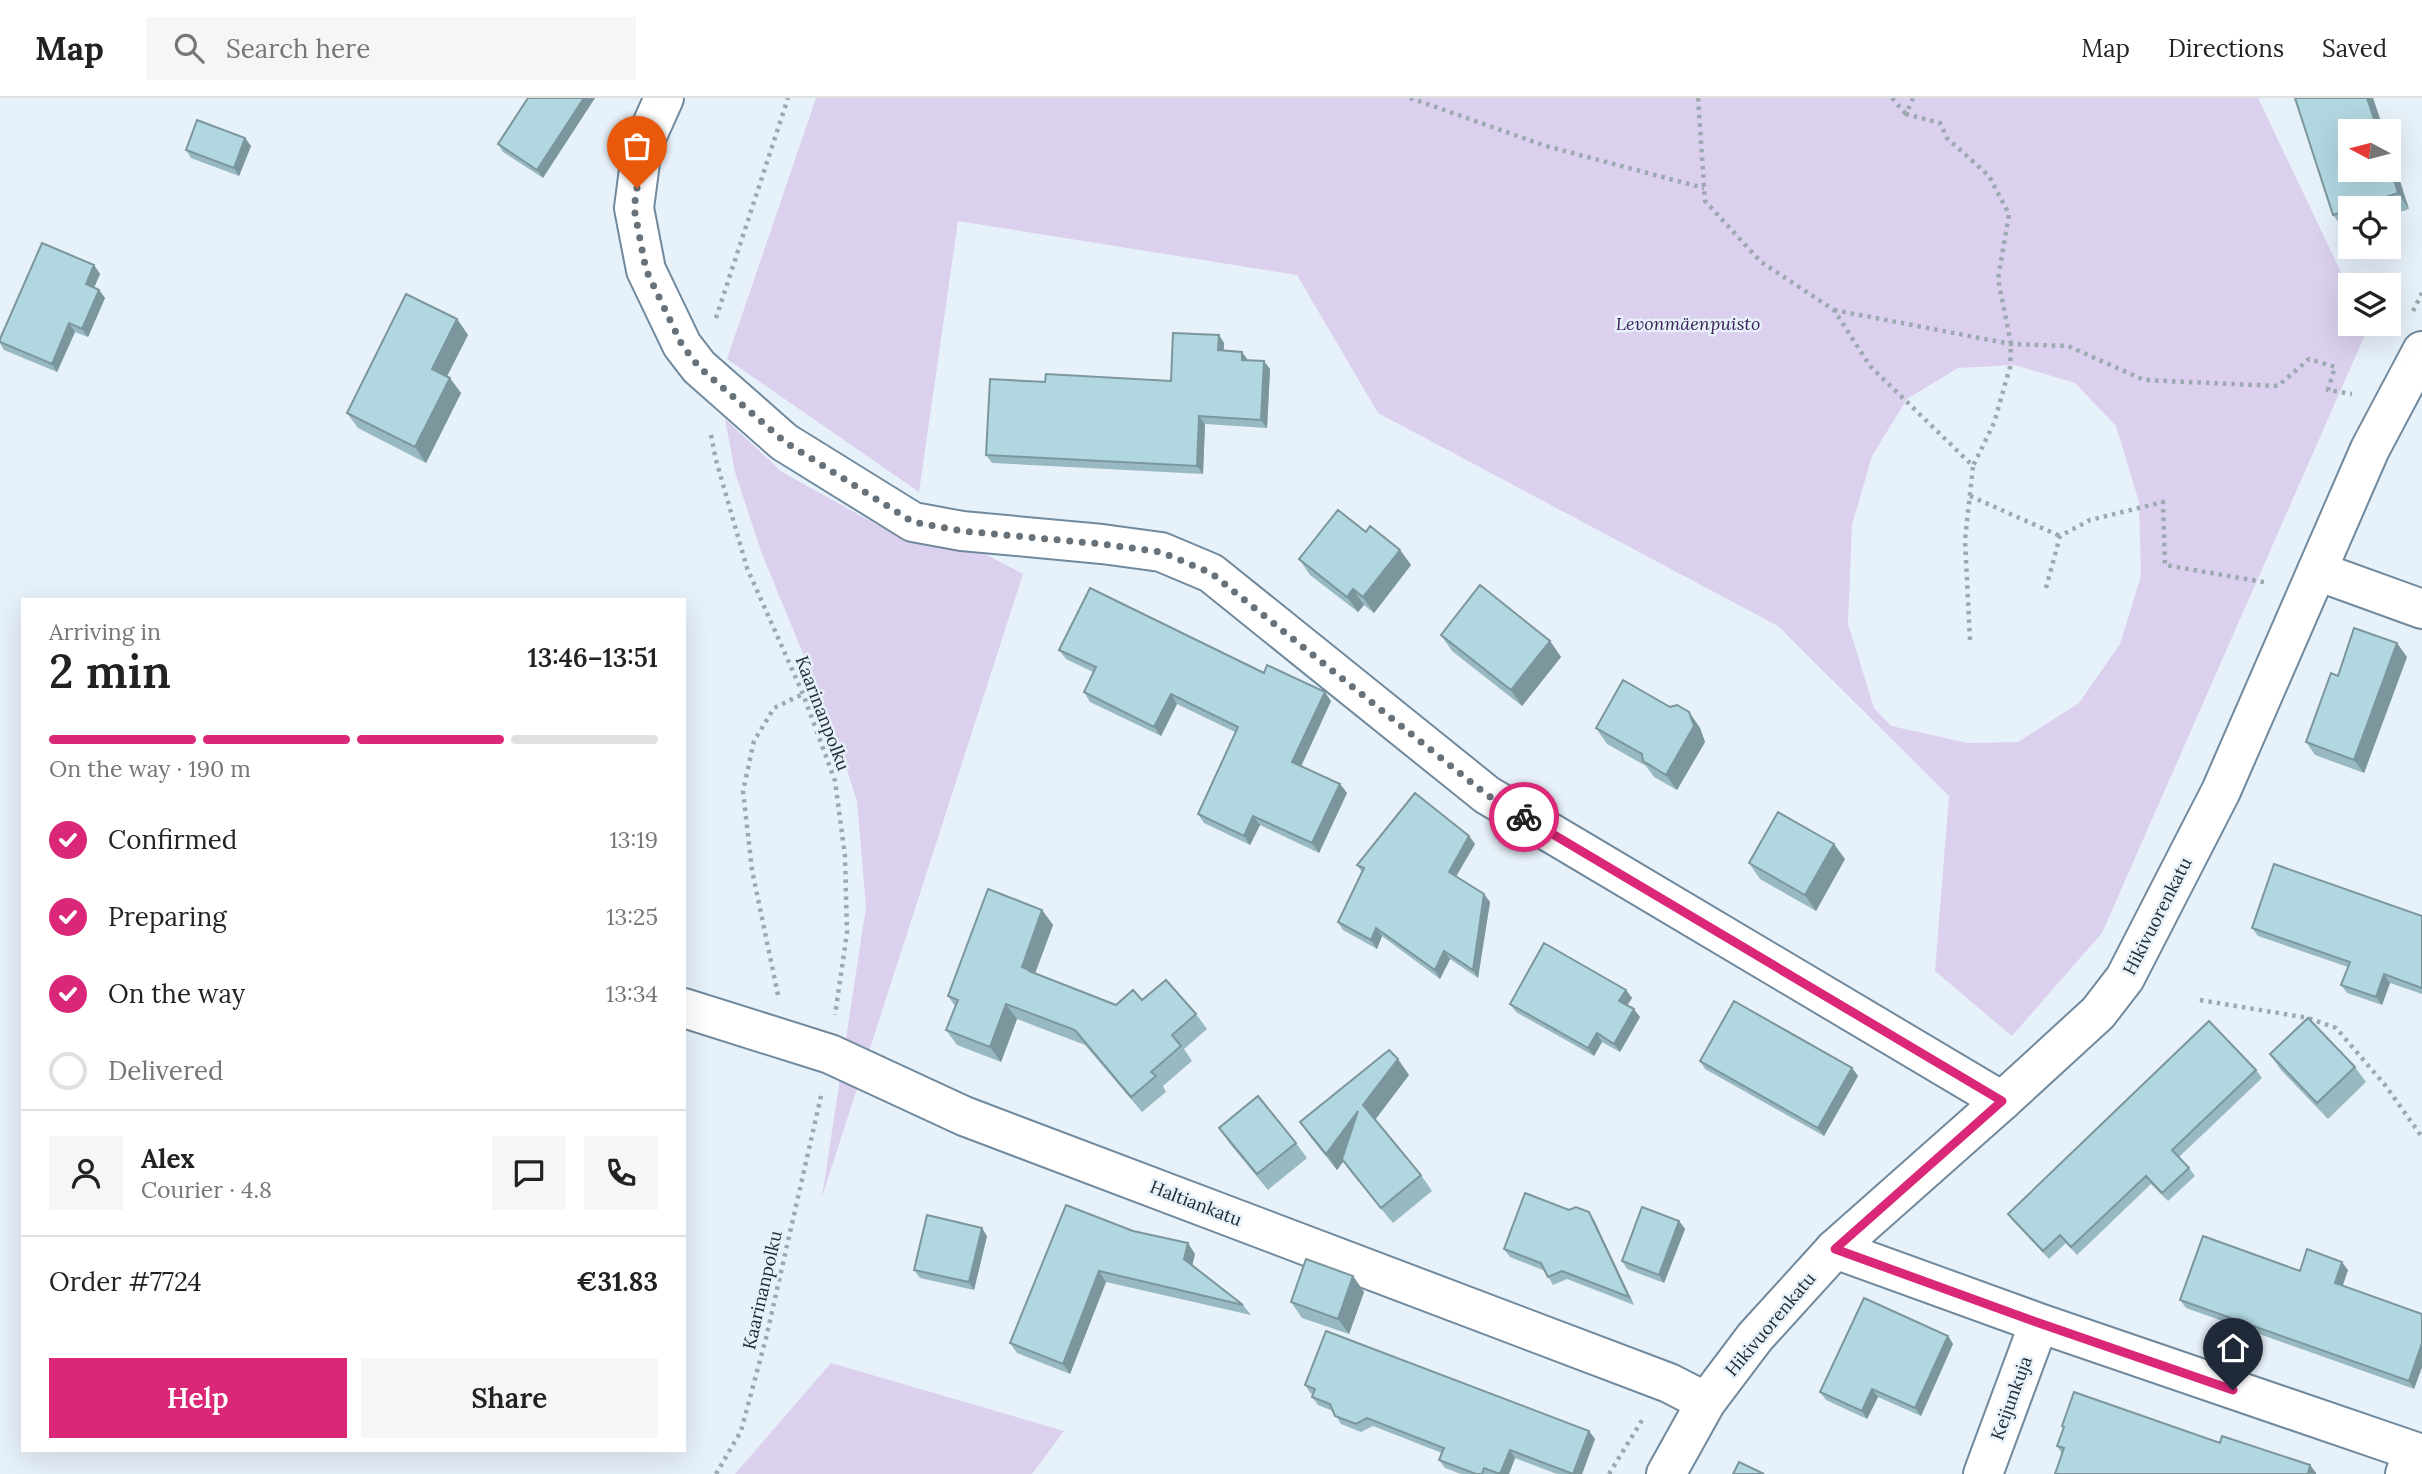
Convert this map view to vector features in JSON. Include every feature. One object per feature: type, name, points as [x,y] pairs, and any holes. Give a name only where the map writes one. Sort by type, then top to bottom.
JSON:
[{"type":"street","points":[[664,98],[642,147],[634,208],[646,270],[682,345],[699,367],[785,442],[913,522],[962,531],[1161,552],[1211,573],[1487,795],[2002,1101]]},
{"type":"street","name":"Hikivuorenkatu","points":[[1666,1474],[1706,1402],[1755,1337],[1835,1249],[2098,1013],[2125,978],[2221,791],[2370,449],[2422,351]]},
{"type":"street","points":[[2317,571],[2422,609]]},
{"type":"street","name":"Haltiankatu","points":[[686,1009],[830,1054],[964,1116],[1669,1383],[1706,1402]]},
{"type":"street","points":[[1835,1249],[2039,1323],[2413,1451],[2405,1474]]},
{"type":"street","name":"Keijunkuja","points":[[1983,1474],[2039,1323]]},
{"type":"path","points":[[1410,98],[1546,146],[1704,188]]},
{"type":"path","points":[[1698,98],[1705,201],[1762,262],[1834,310],[2011,344],[2068,346],[2144,380],[2278,386],[2309,359],[2335,367],[2328,390],[2354,395]]},
{"type":"path","points":[[1892,98],[1906,114],[1940,123],[1947,138],[1989,176],[2009,214],[1998,279],[2011,344],[2010,368],[1994,423],[1973,467],[1965,540],[1970,640]]},
{"type":"path","points":[[1906,114],[1913,98]]},
{"type":"path","points":[[699,367],[789,99]]},
{"type":"path","points":[[2410,316],[2422,293]]},
{"type":"path","points":[[1834,310],[1870,366],[1973,467]]},
{"type":"path","name":"Kaarinanpolku","points":[[711,433],[716,460],[747,568],[803,694],[835,781],[845,856],[847,933],[830,1054],[766,1338],[741,1431],[716,1474]]},
{"type":"path","points":[[1970,496],[2060,536]]},
{"type":"path","points":[[2046,588],[2060,536],[2090,520],[2163,502],[2165,565],[2276,584]]},
{"type":"path","points":[[787,1040],[752,870],[743,792],[754,741],[774,708],[803,694]]},
{"type":"path","points":[[2200,1000],[2308,1018],[2336,1028],[2385,1085],[2422,1137]]},
{"type":"path","points":[[1609,1474],[1634,1430],[1669,1383]]},
{"type":"green space","name":"Levonmäenpuisto","points":[[816,98],[2258,98],[2341,273],[2338,273],[2338,336],[2364,336],[2102,933],[2012,1036],[1935,971],[1949,796],[1778,626],[1378,413],[1297,275],[958,221],[919,492],[727,359]],"holes":[[[2015,365],[2075,383],[2116,426],[2139,502],[2141,576],[2120,644],[2079,703],[2018,742],[1968,743],[1891,726],[1874,708],[1848,624],[1852,525],[1872,456],[1907,399],[1958,368]]]},
{"type":"green space","points":[[725,419],[782,472],[899,537],[987,555],[1023,574],[822,1197],[866,907],[857,801],[832,724],[762,554],[735,472]]},
{"type":"green space","points":[[831,1363],[1064,1431],[1032,1474],[735,1474]]},
{"type":"building","points":[[528,98],[584,98],[537,170],[498,144]]},
{"type":"building","points":[[2295,98],[2367,98],[2374,119],[2338,119],[2338,182],[2395,182],[2398,193],[2389,196],[2338,196],[2338,213],[2333,215]]},
{"type":"building","points":[[197,120],[245,138],[234,168],[186,150]]},
{"type":"building","points":[[42,243],[94,265],[86,284],[99,290],[82,329],[69,323],[52,364],[0,342]]},
{"type":"building","points":[[406,294],[457,319],[432,369],[450,378],[415,447],[347,413]]},
{"type":"building","points":[[1173,333],[1219,335],[1218,350],[1242,352],[1242,360],[1264,361],[1261,420],[1199,416],[1197,466],[986,455],[990,379],[1045,382],[1046,374],[1171,381]]},
{"type":"building","points":[[1338,510],[1366,532],[1370,526],[1400,550],[1363,597],[1353,589],[1347,597],[1299,559]]},
{"type":"building","points":[[1480,585],[1550,641],[1511,690],[1441,635]]},
{"type":"building","points":[[1090,588],[1264,673],[1267,665],[1325,692],[1292,762],[1340,784],[1312,843],[1253,816],[1244,836],[1198,814],[1238,727],[1171,694],[1154,727],[1084,692],[1096,667],[1059,650]]},
{"type":"building","points":[[2354,628],[2397,643],[2354,760],[2306,742],[2331,673],[2338,676]]},
{"type":"building","points":[[1623,680],[1670,707],[1677,705],[1689,712],[1694,726],[1666,775],[1643,761],[1642,754],[1596,728]]},
{"type":"building","points":[[1415,793],[1469,836],[1449,872],[1484,894],[1473,970],[1444,951],[1435,970],[1376,928],[1371,940],[1338,922],[1364,868],[1357,865]]},
{"type":"building","points":[[1778,812],[1834,844],[1805,895],[1749,863]]},
{"type":"building","points":[[2274,864],[2422,916],[2422,988],[2384,974],[2376,997],[2341,985],[2350,962],[2252,928]]},
{"type":"building","points":[[988,889],[1042,910],[1022,967],[1116,1005],[1133,990],[1142,1000],[1166,980],[1196,1014],[1172,1035],[1181,1046],[1151,1072],[1156,1076],[1131,1097],[1075,1030],[1006,1004],[990,1047],[946,1030],[958,1000],[948,996]]},
{"type":"building","points":[[1544,943],[1626,990],[1619,1001],[1634,1009],[1614,1044],[1597,1033],[1588,1048],[1510,1004]]},
{"type":"building","points":[[1734,1001],[1852,1068],[1818,1128],[1700,1061]]},
{"type":"building","points":[[2308,1018],[2355,1067],[2317,1103],[2270,1054]]},
{"type":"building","points":[[2209,1021],[2256,1070],[2172,1150],[2189,1168],[2162,1193],[2146,1176],[2071,1247],[2060,1235],[2043,1251],[2008,1214]]},
{"type":"building","points":[[1389,1050],[1398,1059],[1363,1105],[1421,1175],[1381,1208],[1342,1159],[1358,1111],[1326,1154],[1300,1122]]},
{"type":"building","points":[[1258,1096],[1296,1143],[1257,1174],[1219,1128]]},
{"type":"building","points":[[1525,1193],[1569,1210],[1576,1207],[1589,1212],[1629,1297],[1562,1271],[1548,1277],[1541,1263],[1504,1249]]},
{"type":"building","points":[[1066,1205],[1133,1231],[1188,1243],[1184,1259],[1243,1305],[1099,1271],[1063,1364],[1010,1343]]},
{"type":"building","points":[[1642,1207],[1679,1221],[1659,1275],[1622,1261]]},
{"type":"building","points":[[927,1215],[982,1228],[969,1282],[914,1270]]},
{"type":"building","points":[[2203,1236],[2300,1271],[2307,1249],[2342,1262],[2335,1283],[2422,1314],[2422,1343],[2409,1381],[2180,1300]]},
{"type":"building","points":[[1306,1259],[1353,1276],[1338,1319],[1291,1302]]},
{"type":"building","points":[[1864,1298],[1948,1336],[1915,1408],[1872,1389],[1862,1411],[1820,1392]]},
{"type":"building","points":[[1326,1331],[1589,1431],[1573,1474],[1510,1450],[1500,1474],[1484,1468],[1482,1474],[1476,1474],[1439,1460],[1444,1448],[1367,1418],[1356,1424],[1335,1416],[1330,1404],[1312,1397],[1315,1389],[1305,1385]]},
{"type":"building","points":[[2074,1392],[2220,1443],[2222,1436],[2310,1465],[2308,1474],[2055,1474],[2064,1448],[2057,1446]]},
{"type":"building","points":[[1739,1462],[1764,1474],[1733,1474]]},
{"type":"way so far","points":[[637,188],[634,208],[646,270],[682,345],[699,367],[785,442],[913,522],[962,531],[1161,552],[1211,573],[1487,795],[1524,817]]},
{"type":"route","points":[[1524,817],[2002,1101],[1835,1249],[2233,1390]]}]
